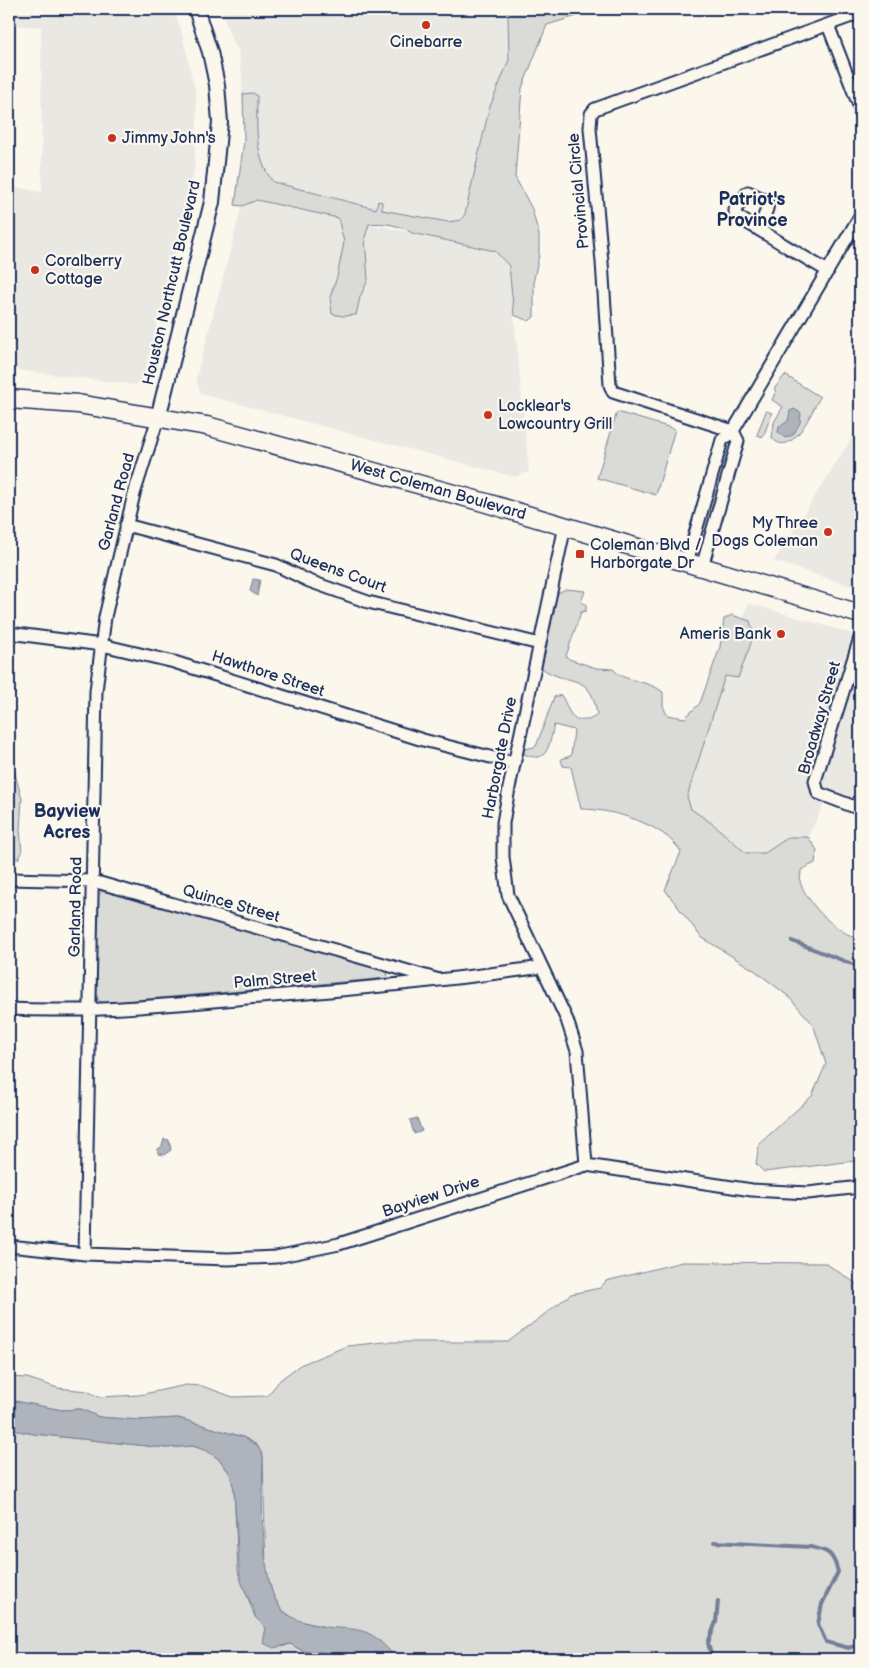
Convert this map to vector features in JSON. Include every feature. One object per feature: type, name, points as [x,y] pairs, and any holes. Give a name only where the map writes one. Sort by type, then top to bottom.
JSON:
[{"type":"main road","name":"West Coleman Boulevard","points":[[9,399],[78,404],[207,426],[565,526],[860,614]]},
{"type":"street","name":"Houston Northcutt Boulevard","points":[[158,418],[212,202],[220,122],[216,77],[196,9]]},
{"type":"street","name":"Provincial Circle","points":[[733,431],[613,392],[610,385],[602,262],[589,121],[595,109],[860,13]]},
{"type":"street","points":[[828,25],[860,108]]},
{"type":"street","points":[[695,564],[722,440],[733,431],[860,216]]},
{"type":"street","points":[[761,231],[828,271]]},
{"type":"street","name":"Garland Road","points":[[85,1254],[96,691],[105,617],[134,494],[158,418]]},
{"type":"street","points":[[695,564],[738,441],[733,431]]},
{"type":"street","name":"Queens Court","points":[[126,525],[276,565],[308,581],[368,602],[540,644]]},
{"type":"street","name":"Harborgate Drive","points":[[565,526],[514,762],[503,823],[503,857],[508,895],[567,1020],[577,1051],[586,1165]]},
{"type":"street","name":"Hawthore Street","points":[[9,633],[102,645],[203,670],[423,740],[514,762]]},
{"type":"street","name":"Broadway Street","points":[[860,638],[815,781],[818,793],[860,809]]},
{"type":"street","name":"Quince Street","points":[[9,879],[93,881],[442,981]]},
{"type":"street","name":"Palm Street","points":[[9,1009],[91,1010],[442,981],[542,967]]},
{"type":"street","name":"Bayview Drive","points":[[9,1246],[85,1254],[228,1259],[276,1257],[339,1244],[586,1165],[752,1190],[808,1193],[860,1187]]},
{"type":"shaded area","points":[[11,9],[173,9],[181,29],[196,95],[197,121],[194,172],[183,225],[144,375],[136,385],[9,369],[9,186],[42,192],[41,27],[15,25]]},
{"type":"shaded area","points":[[221,9],[505,9],[508,15],[509,60],[489,109],[465,214],[461,220],[448,222],[381,210],[382,202],[376,209],[273,182],[240,177],[244,141],[242,77],[238,49],[232,41]]},
{"type":"shaded area","points":[[505,9],[600,9],[547,25],[522,88],[515,177],[532,209],[539,235],[539,255],[534,279],[534,317],[529,321],[514,315],[509,266],[495,251],[412,233],[397,226],[380,223],[369,224],[365,237],[368,280],[360,297],[356,315],[343,316],[332,314],[330,297],[337,277],[344,242],[338,218],[257,200],[242,206],[235,205],[244,141],[243,94],[253,93],[257,96],[257,130],[260,152],[262,162],[273,182],[376,209],[378,201],[382,202],[382,210],[448,222],[461,220],[465,214],[489,109],[509,60],[508,15]]},
{"type":"shaded area","points":[[257,200],[494,250],[509,266],[529,472],[515,477],[201,394],[196,379],[242,206]]},
{"type":"shaded area","points":[[785,375],[820,397],[801,431],[787,443],[779,443],[772,438],[774,422],[783,407],[772,400],[776,391],[774,389]]},
{"type":"shaded area","points":[[794,409],[801,413],[800,423],[793,435],[785,438],[778,432],[779,427],[788,421],[790,411]]},
{"type":"shaded area","points":[[766,411],[772,413],[763,437],[757,435]]},
{"type":"shaded area","points":[[617,412],[675,429],[656,495],[597,478]]},
{"type":"shaded area","points":[[860,425],[860,589],[774,561]]},
{"type":"shaded area","points":[[253,579],[260,580],[257,596],[250,591]]},
{"type":"shaded area","points":[[566,589],[585,591],[581,602],[586,604],[586,611],[581,612],[566,656],[569,659],[596,668],[613,669],[623,677],[657,688],[663,692],[663,706],[667,715],[685,718],[700,703],[720,647],[724,619],[732,615],[750,621],[754,635],[738,678],[725,676],[687,797],[691,809],[713,824],[746,853],[765,853],[789,837],[808,837],[817,850],[815,863],[801,870],[801,885],[818,911],[842,931],[860,940],[860,1158],[854,1161],[764,1172],[756,1164],[759,1144],[812,1096],[826,1064],[813,1024],[788,996],[754,970],[701,937],[665,890],[681,852],[673,842],[663,833],[637,820],[608,812],[581,809],[571,767],[563,766],[561,759],[571,756],[574,730],[554,725],[549,745],[543,755],[532,757],[524,754],[524,749],[535,747],[537,744],[554,697],[561,695],[576,720],[589,720],[597,715],[590,691],[584,685],[550,673],[540,667],[552,605],[556,594]]},
{"type":"shaded area","points":[[748,603],[860,636],[860,814],[826,800],[808,837],[789,837],[765,853],[746,853],[713,824],[691,809],[687,797]]},
{"type":"shaded area","points":[[9,752],[22,799],[20,829],[22,853],[18,859],[9,857]]},
{"type":"shaded area","points":[[107,890],[387,970],[388,978],[103,1003],[97,999],[98,896],[102,891]]},
{"type":"shaded area","points":[[417,1118],[422,1131],[414,1134],[410,1120]]},
{"type":"shaded area","points":[[164,1139],[169,1140],[171,1150],[164,1155],[159,1154],[157,1150],[162,1146]]},
{"type":"shaded area","points":[[682,1262],[825,1263],[860,1286],[860,1659],[397,1659],[378,1640],[296,1620],[281,1609],[272,1593],[266,1569],[263,1456],[257,1445],[243,1437],[178,1418],[139,1420],[99,1417],[81,1409],[62,1410],[9,1400],[9,1377],[27,1378],[58,1388],[87,1391],[99,1397],[139,1395],[186,1385],[202,1386],[233,1397],[267,1396],[281,1379],[300,1365],[347,1346],[384,1342],[508,1342],[571,1294],[600,1288],[606,1281]]},
{"type":"shaded area","points":[[9,1400],[62,1410],[81,1409],[99,1417],[139,1420],[178,1418],[243,1437],[257,1445],[263,1456],[263,1537],[269,1581],[282,1610],[295,1619],[310,1624],[357,1630],[372,1635],[397,1659],[348,1659],[323,1652],[303,1651],[290,1644],[274,1648],[263,1643],[266,1628],[255,1617],[254,1610],[240,1579],[234,1489],[230,1474],[220,1460],[207,1451],[193,1446],[166,1448],[34,1434],[9,1429]]},
{"type":"shaded area","points":[[9,1429],[34,1434],[166,1448],[193,1446],[207,1451],[220,1460],[230,1474],[234,1489],[238,1572],[255,1617],[266,1628],[264,1638],[282,1647],[290,1644],[303,1651],[323,1652],[348,1659],[9,1659]]},
{"type":"waterway","points":[[792,941],[860,967]]},
{"type":"waterway","points":[[714,1542],[811,1547],[829,1554],[838,1572],[822,1604],[818,1624],[826,1642],[849,1648],[860,1642]]},
{"type":"waterway","points":[[712,1659],[708,1643],[716,1622],[718,1601]]},
{"type":"place","name":"Cinebarre","points":[[426,25]]},
{"type":"place","name":"Jimmy John's","points":[[112,138]]},
{"type":"place","name":"Coralberry Cottage","points":[[35,270]]},
{"type":"place","name":"Locklear's Lowcountry Grill","points":[[488,415]]},
{"type":"place","name":"My Three Dogs Coleman","points":[[828,532]]},
{"type":"place","name":"Coleman Blvd / Harborgate Dr","points":[[580,554]]},
{"type":"place","name":"Ameris Bank","points":[[781,634]]},
{"type":"district","name":"Patriot's Province","points":[[752,209]]},
{"type":"district","name":"Bayview Acres","points":[[67,821]]}]
